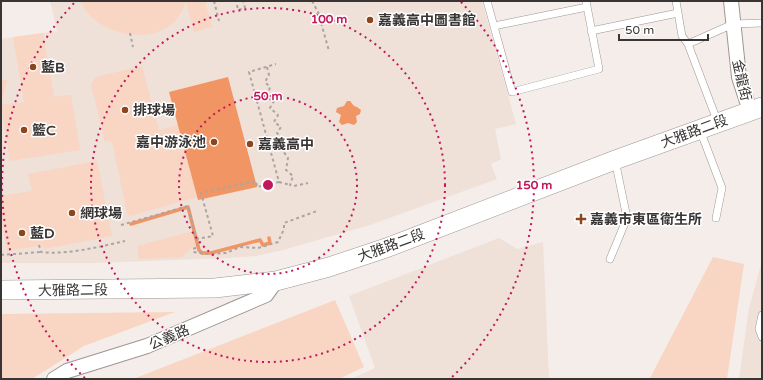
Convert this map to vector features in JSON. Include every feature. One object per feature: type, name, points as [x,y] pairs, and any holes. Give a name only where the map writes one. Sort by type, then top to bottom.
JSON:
[{"type":"main road","name":"大雅路二段","points":[[1,290],[215,288],[276,281],[329,267],[386,248],[615,160],[756,109]]},
{"type":"street","name":"金龍街","points":[[731,1],[739,78],[756,109]]},
{"type":"street","name":"公義路","points":[[54,379],[67,371],[147,346],[266,295],[276,281]]},
{"type":"lane","points":[[487,1],[512,92],[599,69],[586,4],[494,26]]},
{"type":"lane","points":[[676,1],[682,36],[688,44],[718,123]]},
{"type":"lane","points":[[591,31],[678,13]]},
{"type":"lane","points":[[688,44],[733,24],[762,23]]},
{"type":"lane","points":[[700,130],[722,188],[716,218]]},
{"type":"lane","points":[[610,259],[627,218],[615,160]]},
{"type":"lane","points":[[762,315],[759,329],[762,337]]},
{"type":"path","points":[[214,1],[219,21]]},
{"type":"path","points":[[236,5],[238,10],[245,8],[243,1]]},
{"type":"path","points":[[312,1],[318,12],[329,51]]},
{"type":"path","points":[[130,33],[133,47]]},
{"type":"path","points":[[276,64],[249,72],[279,182]]},
{"type":"path","points":[[267,67],[269,75],[265,82],[270,87],[267,98],[274,101],[270,108],[278,115],[274,122],[281,127],[277,133],[283,139],[281,148],[288,158],[286,170],[293,176],[290,184]]},
{"type":"path","points":[[196,240],[212,236],[202,193],[256,181],[257,187],[279,182],[294,186],[308,183]]},
{"type":"path","points":[[121,225],[188,206],[198,247],[193,250],[194,252],[205,254],[226,253],[240,247],[258,248],[278,242],[284,230],[284,223],[317,211]]},
{"type":"path","points":[[1,255],[80,250],[125,241]]},
{"type":"path","points":[[39,245],[41,252]]},
{"type":"shaded area","name":"嘉義高中","points":[[50,1],[482,1],[516,124],[495,129],[501,159],[491,164],[497,179],[370,225],[283,250],[256,256],[226,258],[94,263],[1,263],[1,39],[57,31]]},
{"type":"shaded area","points":[[80,1],[205,1],[212,27],[194,32],[186,2],[175,21],[162,30],[149,34],[135,35],[122,33],[108,28],[97,21],[87,12]]},
{"type":"shaded area","points":[[43,33],[54,97],[71,95],[80,150],[10,161],[1,105],[24,102],[13,37]]},
{"type":"shaded area","points":[[142,66],[159,130],[178,125],[197,197],[130,216],[127,213],[112,141],[105,142],[91,84],[96,77]]},
{"type":"shaded area","name":"嘉中游泳池","points":[[228,77],[257,187],[198,200],[169,92]]},
{"type":"shaded area","points":[[1,79],[7,80],[1,105]]},
{"type":"shaded area","points":[[347,101],[350,101],[354,106],[361,110],[360,114],[356,116],[357,122],[354,125],[348,123],[342,125],[339,122],[341,115],[336,112],[337,108],[344,106]]},
{"type":"shaded area","name":"網球場","points":[[97,161],[112,236],[44,249],[42,245],[7,251],[1,221],[1,196],[32,191],[28,174]]},
{"type":"shaded area","points":[[194,231],[198,247],[190,249],[182,257],[139,259],[137,246]]},
{"type":"shaded area","points":[[499,238],[517,249],[543,242],[549,379],[351,379],[375,368],[349,296]]},
{"type":"shaded area","points":[[713,257],[744,264],[727,379],[646,379],[650,378]]},
{"type":"shaded area","points":[[762,261],[762,379],[739,379],[749,308]]},
{"type":"shaded area","points":[[335,300],[364,367],[339,379],[133,379]]},
{"type":"shaded area","points":[[175,312],[84,346],[32,379],[1,379],[1,314]]},
{"type":"waterway","points":[[131,224],[188,207],[199,250],[202,253],[211,253],[260,240],[263,245],[270,243],[269,238]]},
{"type":"place","name":"嘉義高中圖書館","points":[[370,20]]},
{"type":"place","name":"藍B","points":[[33,67]]},
{"type":"place","name":"排球場","points":[[125,110]]},
{"type":"place","name":"籃C","points":[[24,130]]},
{"type":"place","name":"嘉中游泳池","points":[[214,142]]},
{"type":"place","name":"嘉義高中","points":[[250,144]]},
{"type":"place","name":"網球場","points":[[72,213]]},
{"type":"place","name":"嘉義市東區衛生所","points":[[581,219]]},
{"type":"place","name":"藍D","points":[[22,233]]}]
